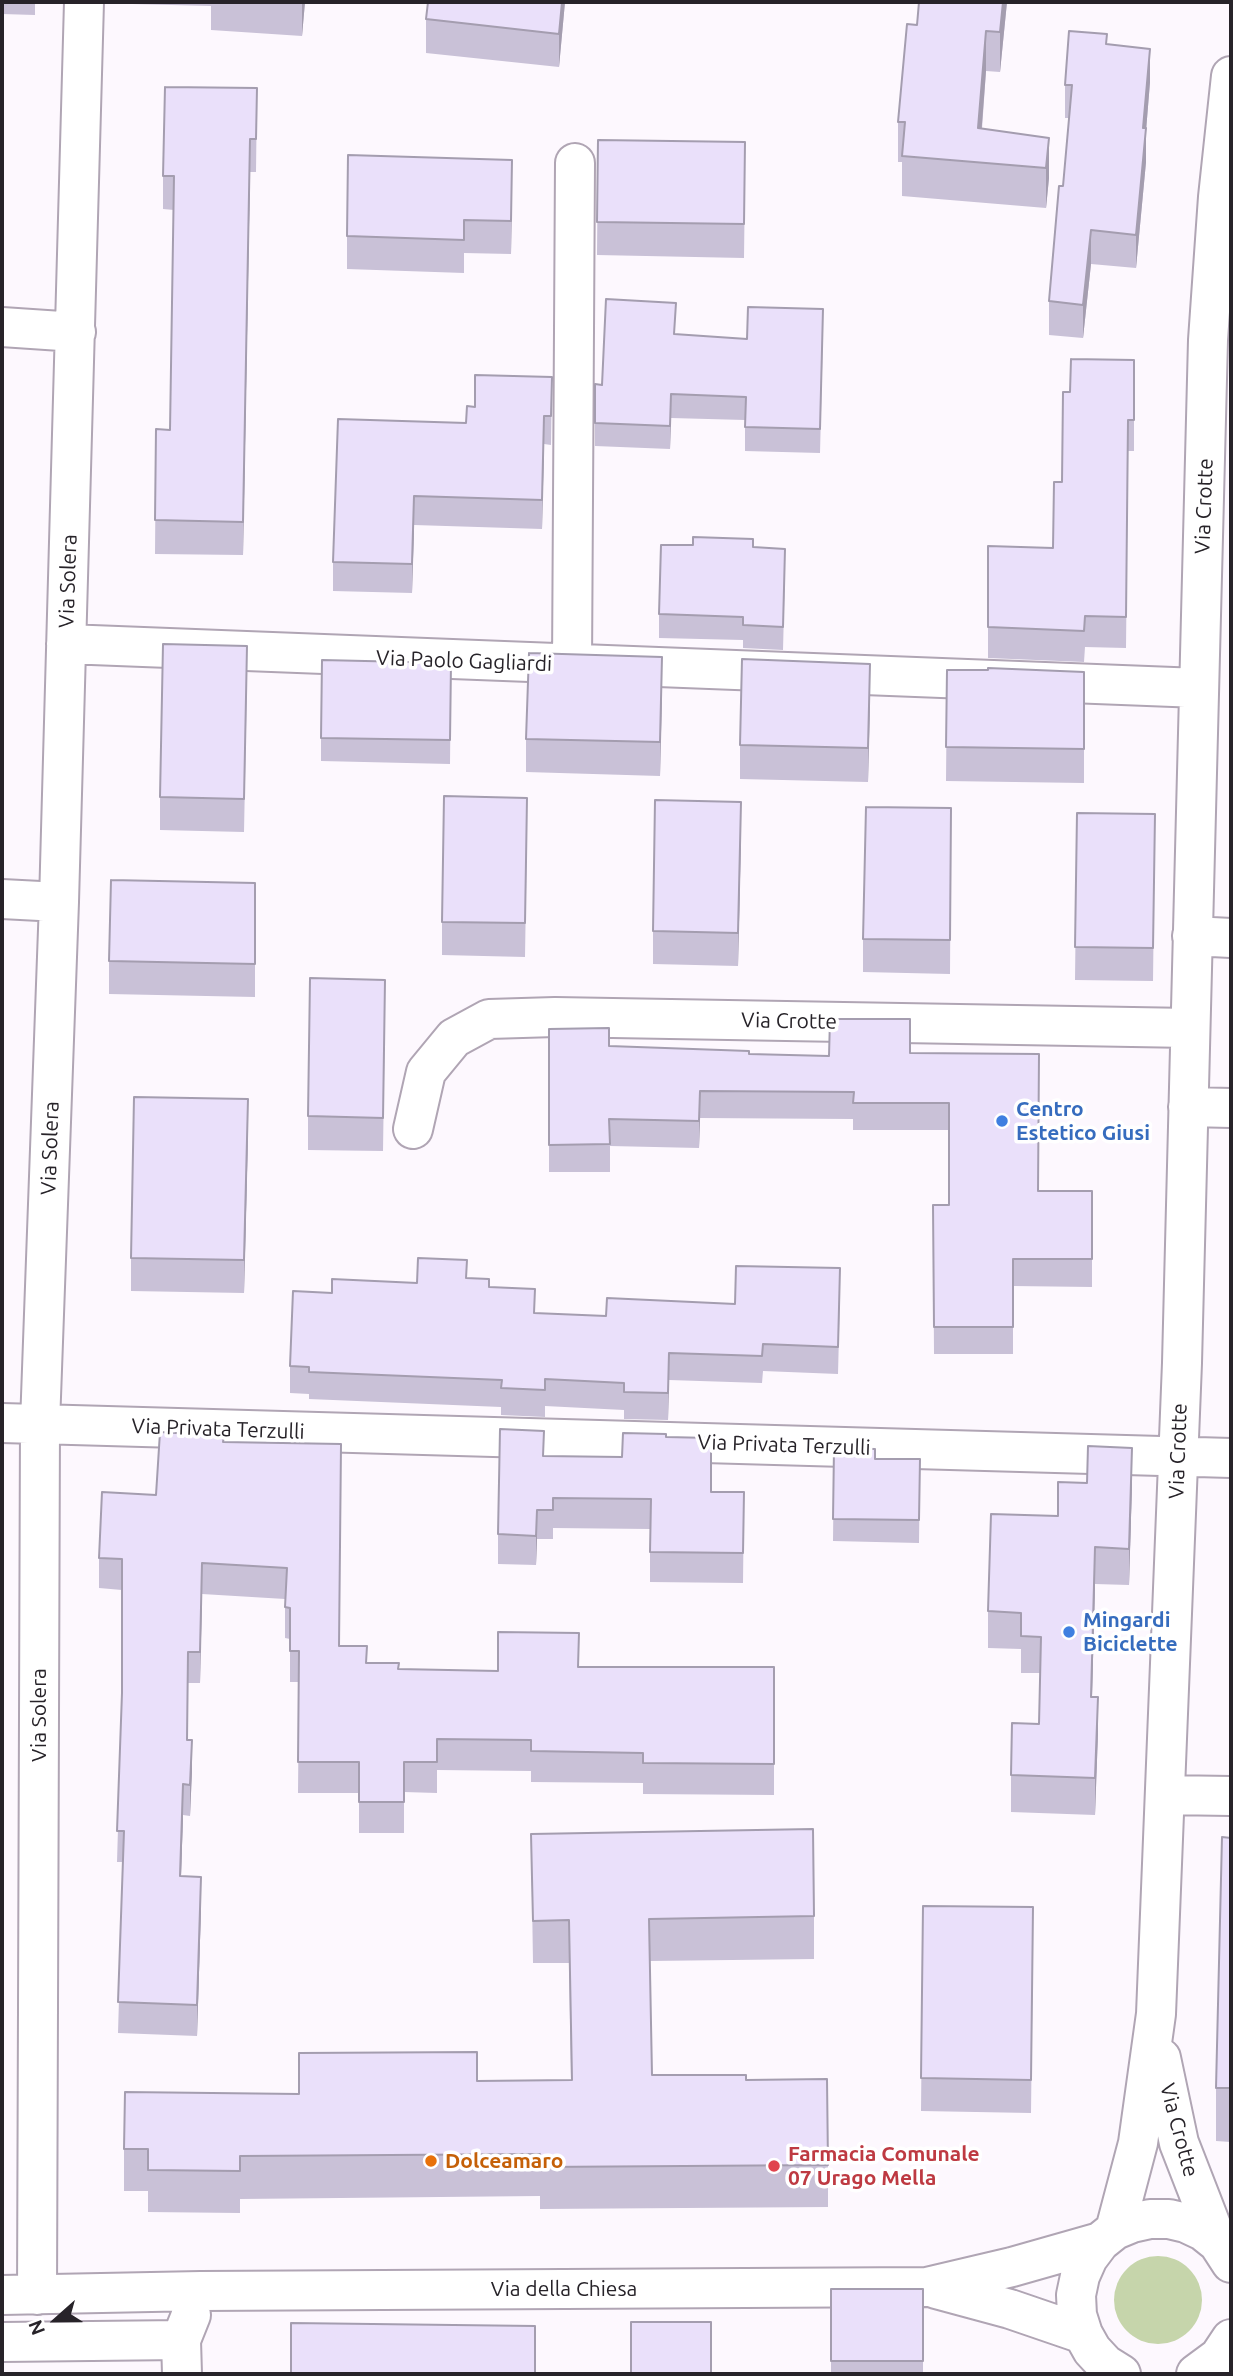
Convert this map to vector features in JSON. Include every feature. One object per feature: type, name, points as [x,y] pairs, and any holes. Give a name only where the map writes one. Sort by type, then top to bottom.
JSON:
[{"type":"street","name":"Via Solera","points":[[19,2295],[40,1424],[59,902],[84,2]]},
{"type":"street","name":"Via Crotte","points":[[1104,2362],[1077,2315],[1076,2295],[1088,2258],[1108,2236],[1138,2143],[1157,2014],[1178,1457],[1199,688],[1219,431],[1208,340],[1218,197],[1231,76]]},
{"type":"street","points":[[572,665],[575,163]]},
{"type":"street","points":[[2,327],[76,332]]},
{"type":"street","name":"Via Paolo Gagliardi","points":[[66,643],[1199,688]]},
{"type":"street","points":[[2,900],[59,902]]},
{"type":"street","points":[[1192,936],[1231,938]]},
{"type":"street","name":"Via Crotte","points":[[413,1129],[426,1072],[454,1038],[489,1020],[555,1017],[1190,1028]]},
{"type":"street","points":[[1188,1107],[1231,1108]]},
{"type":"street","name":"Via Privata Terzulli","points":[[2,1423],[1231,1458]]},
{"type":"street","points":[[1165,1795],[1231,1796]]},
{"type":"street","name":"Via Crotte","points":[[1157,2014],[1161,2058],[1179,2143],[1227,2256]]},
{"type":"street","name":"Via della Chiesa","points":[[19,2295],[201,2291],[927,2287],[1012,2267],[1108,2236],[1141,2221],[1169,2219],[1195,2227],[1227,2256]]},
{"type":"street","name":"Via della Chiesa","points":[[927,2287],[1010,2309],[1104,2362]]},
{"type":"street","points":[[2,2342],[181,2357],[201,2291]]},
{"type":"street","points":[[1196,2374],[1219,2357],[1231,2340]]},
{"type":"green space","points":[[1158,2256],[1175,2260],[1189,2269],[1198,2283],[1202,2300],[1198,2317],[1189,2331],[1175,2340],[1158,2344],[1141,2340],[1127,2331],[1118,2317],[1114,2300],[1118,2283],[1127,2269],[1141,2260]]},
{"type":"building","points":[[428,2],[562,2],[559,34],[426,19]]},
{"type":"building","points":[[919,2],[1003,2],[1000,32],[986,31],[978,128],[1049,138],[1046,168],[902,156],[905,122],[898,122],[907,24],[917,25]]},
{"type":"building","points":[[1069,31],[1107,34],[1106,44],[1150,49],[1136,235],[1091,230],[1083,305],[1049,301],[1059,186],[1063,186],[1072,85],[1065,85]]},
{"type":"building","points":[[165,87],[257,88],[256,139],[250,139],[243,522],[155,520],[156,429],[170,430],[174,176],[163,176]]},
{"type":"building","points":[[598,140],[745,142],[744,224],[597,222]]},
{"type":"building","points":[[348,155],[512,160],[511,221],[464,220],[464,240],[347,236]]},
{"type":"building","points":[[606,299],[676,303],[674,334],[747,339],[748,307],[823,309],[820,429],[745,427],[746,397],[671,394],[670,426],[595,423],[595,384],[602,385]]},
{"type":"building","points":[[1071,359],[1134,360],[1134,420],[1128,420],[1126,617],[1085,616],[1084,631],[988,627],[988,546],[1053,548],[1054,482],[1062,482],[1063,392],[1070,392]]},
{"type":"building","points":[[475,375],[552,377],[551,416],[544,416],[542,500],[414,496],[412,564],[333,562],[338,419],[466,423],[467,406],[475,407]]},
{"type":"building","points":[[693,537],[753,539],[753,547],[785,549],[783,627],[743,625],[743,617],[659,614],[661,545],[693,545]]},
{"type":"building","points":[[163,644],[247,646],[244,799],[160,797]]},
{"type":"building","points":[[529,653],[662,657],[660,742],[526,739]]},
{"type":"building","points":[[742,659],[870,664],[868,748],[740,745]]},
{"type":"building","points":[[322,660],[451,663],[450,740],[321,738]]},
{"type":"building","points":[[988,668],[1084,672],[1084,749],[946,747],[947,670]]},
{"type":"building","points":[[444,796],[527,798],[525,923],[442,922]]},
{"type":"building","points":[[655,800],[741,802],[738,933],[653,931]]},
{"type":"building","points":[[866,807],[951,808],[950,940],[863,939]]},
{"type":"building","points":[[1077,813],[1155,814],[1153,948],[1075,947]]},
{"type":"building","points":[[111,880],[255,883],[255,964],[109,961]]},
{"type":"building","points":[[310,978],[385,980],[383,1118],[308,1116]]},
{"type":"building","points":[[830,1019],[910,1019],[910,1053],[1039,1054],[1038,1191],[1092,1191],[1092,1259],[1013,1259],[1013,1327],[934,1327],[933,1205],[949,1205],[949,1103],[853,1103],[854,1092],[700,1091],[699,1121],[609,1119],[610,1144],[549,1145],[549,1029],[609,1028],[609,1046],[829,1056]]},
{"type":"building","points":[[134,1097],[248,1099],[244,1260],[131,1258]]},
{"type":"building","points":[[418,1258],[467,1260],[466,1278],[489,1279],[489,1287],[535,1289],[534,1313],[606,1316],[607,1298],[735,1304],[736,1266],[840,1268],[838,1347],[763,1344],[762,1356],[669,1353],[668,1393],[624,1392],[624,1383],[545,1379],[545,1390],[501,1388],[502,1380],[309,1372],[309,1367],[290,1366],[293,1291],[332,1293],[332,1279],[417,1283]]},
{"type":"building","points":[[500,1429],[544,1431],[543,1456],[622,1457],[623,1433],[711,1438],[711,1492],[744,1492],[743,1553],[650,1552],[651,1499],[553,1498],[553,1510],[537,1510],[536,1536],[498,1534]]},
{"type":"building","points":[[160,1432],[224,1436],[223,1442],[341,1444],[339,1646],[367,1646],[366,1663],[399,1663],[398,1669],[498,1671],[498,1632],[579,1633],[578,1667],[774,1667],[774,1764],[643,1763],[643,1753],[531,1751],[531,1740],[437,1739],[437,1762],[404,1762],[404,1802],[359,1802],[359,1762],[298,1762],[299,1651],[290,1651],[290,1608],[285,1607],[287,1568],[202,1563],[200,1652],[188,1652],[187,1740],[192,1740],[190,1785],[183,1784],[180,1876],[201,1877],[197,2005],[118,2002],[124,1831],[117,1831],[122,1693],[122,1559],[99,1558],[102,1492],[156,1495]]},
{"type":"building","points":[[1088,1446],[1132,1448],[1129,1549],[1095,1547],[1091,1697],[1098,1697],[1095,1778],[1011,1775],[1012,1723],[1039,1724],[1041,1637],[1021,1636],[1021,1613],[988,1611],[991,1514],[1058,1516],[1058,1482],[1087,1483]]},
{"type":"building","points":[[834,1448],[875,1449],[875,1459],[920,1459],[919,1520],[833,1519]]},
{"type":"building","points":[[813,1829],[814,1916],[649,1919],[652,2075],[746,2075],[746,2080],[827,2079],[828,2165],[540,2167],[540,2154],[240,2156],[240,2171],[148,2170],[148,2149],[124,2149],[125,2092],[299,2094],[299,2053],[477,2052],[477,2081],[572,2080],[569,1920],[533,1921],[531,1834]]},
{"type":"building","points":[[1222,1837],[1231,1838],[1231,2088],[1216,2088]]},
{"type":"building","points":[[923,1906],[1033,1907],[1031,2080],[921,2078]]},
{"type":"building","points":[[831,2289],[923,2289],[923,2361],[831,2361]]},
{"type":"building","points":[[631,2322],[711,2322],[711,2374],[631,2374]]},
{"type":"building","points":[[291,2323],[535,2326],[535,2374],[291,2374]]},
{"type":"place","name":"Centro Estetico Giusi","points":[[1002,1121]]},
{"type":"place","name":"Mingardi Biciclette","points":[[1069,1632]]},
{"type":"place","name":"Dolceamaro","points":[[431,2161]]},
{"type":"place","name":"Farmacia Comunale 07 Urago Mella","points":[[774,2166]]}]
